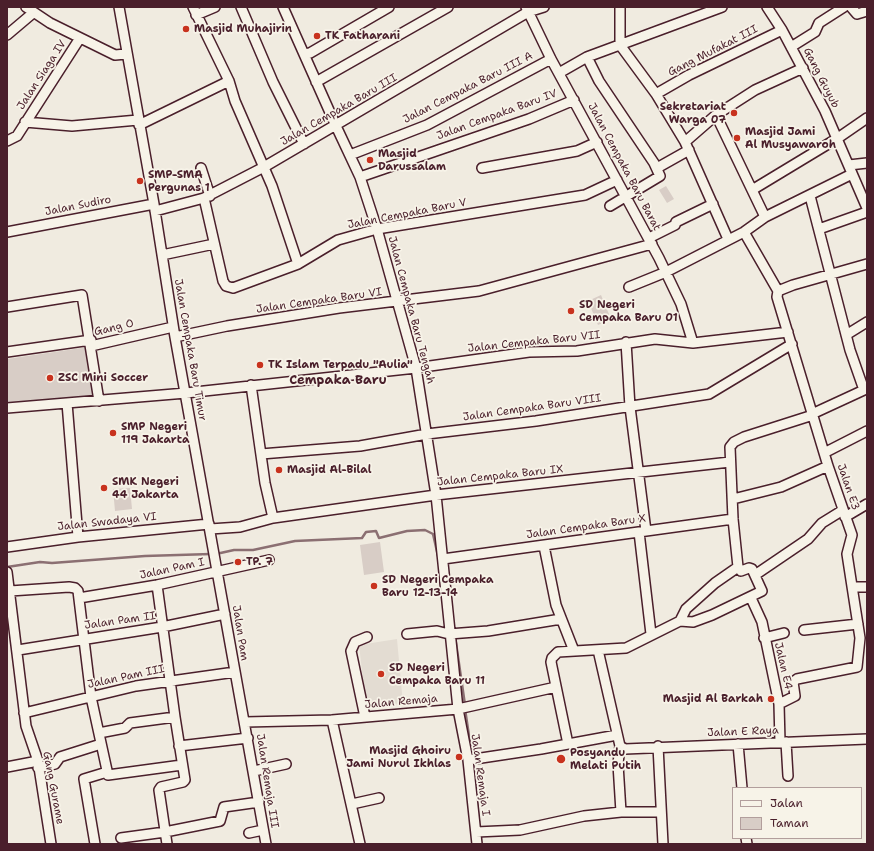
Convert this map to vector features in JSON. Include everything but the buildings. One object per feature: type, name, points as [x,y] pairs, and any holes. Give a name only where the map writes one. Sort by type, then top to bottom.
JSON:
[{"type":"street","name":"Jalan Cempaka Baru Timur","points":[[119,7],[173,327],[214,547]]},
{"type":"street","points":[[215,7],[195,11],[229,81],[235,101],[264,167],[298,264]]},
{"type":"street","points":[[241,7],[272,82],[304,144]]},
{"type":"street","name":"Jalan Cempaka Baru Tengah","points":[[283,7],[360,177],[377,229],[416,368],[436,495],[443,562],[464,708]]},
{"type":"street","points":[[304,54],[310,53],[389,7]]},
{"type":"street","points":[[316,82],[448,7]]},
{"type":"street","name":"Jalan Cempaka Baru III","points":[[154,208],[207,197],[264,167],[336,126],[527,9],[544,7]]},
{"type":"street","points":[[620,7],[620,45],[656,94],[687,146],[728,239]]},
{"type":"street","points":[[560,73],[587,57],[722,7]]},
{"type":"street","name":"Gang Guyub","points":[[767,7],[782,30],[803,68],[838,138],[867,208]]},
{"type":"street","points":[[791,47],[815,32],[819,23],[844,7]]},
{"type":"street","points":[[851,7],[857,14],[867,11]]},
{"type":"street","name":"Jalan Cempaka Baru Barat","points":[[527,9],[551,59],[618,180],[626,198],[651,241],[681,304],[693,343]]},
{"type":"street","points":[[7,35],[30,10],[114,55],[126,54]]},
{"type":"street","name":"Gang Mufakat III","points":[[656,94],[689,75],[782,30]]},
{"type":"street","name":"Jalan Siaga IV","points":[[7,141],[17,136],[80,38]]},
{"type":"street","points":[[587,57],[599,81],[659,172]]},
{"type":"street","name":"Jalan Cempaka Baru III A","points":[[350,155],[427,125],[551,59]]},
{"type":"street","points":[[610,206],[626,198],[659,172],[687,146],[716,115],[755,90],[803,68]]},
{"type":"street","points":[[25,122],[72,126],[139,123],[229,81]]},
{"type":"street","name":"Jalan Cempaka Baru IV","points":[[360,177],[529,119],[574,100]]},
{"type":"street","points":[[716,115],[765,217]]},
{"type":"street","points":[[752,190],[838,138],[867,118]]},
{"type":"street","points":[[482,168],[577,151],[597,142]]},
{"type":"street","points":[[629,287],[666,272],[744,232],[765,217],[810,196],[850,169],[867,163]]},
{"type":"street","name":"Jalan Cempaka Baru V","points":[[202,168],[214,244],[223,281],[229,287],[233,288],[248,284],[298,264],[334,241],[377,229],[585,195],[618,180]]},
{"type":"street","points":[[568,744],[551,662],[552,658],[558,652],[626,648],[651,634],[680,621],[692,622],[751,598],[762,590],[751,568],[741,571],[738,567],[733,519],[730,462],[730,450],[734,442],[744,436],[813,415],[864,390],[846,335],[829,274],[810,196]]},
{"type":"street","name":"Jalan Cempaka Baru VI","points":[[175,338],[227,326],[338,308],[479,291],[651,241],[675,225],[676,222],[713,204]]},
{"type":"street","name":"Jalan Sudiro","points":[[7,232],[154,208]]},
{"type":"street","points":[[819,229],[867,212]]},
{"type":"street","points":[[744,232],[778,291],[829,274],[867,264]]},
{"type":"street","points":[[162,255],[214,244]]},
{"type":"street","name":"Jalan E3","points":[[778,291],[777,297],[824,453],[852,535],[847,554],[858,624],[863,638],[857,667],[797,679],[793,682],[795,696],[779,704]]},
{"type":"street","points":[[7,308],[79,294],[83,296],[91,343],[7,352]]},
{"type":"street","points":[[846,335],[867,322]]},
{"type":"street","name":"Gang O","points":[[99,401],[91,343],[173,327]]},
{"type":"street","name":"Jalan Cempaka Baru VII","points":[[7,408],[67,402],[186,394],[251,385],[416,368],[529,352],[577,351],[654,338],[693,343],[788,332]]},
{"type":"street","points":[[626,342],[630,407],[638,471],[651,634]]},
{"type":"street","name":"Jalan Cempaka Baru VIII","points":[[262,454],[360,446],[427,434],[536,422],[708,394],[792,344]]},
{"type":"street","points":[[251,385],[265,483],[273,518]]},
{"type":"street","points":[[67,402],[78,537]]},
{"type":"street","points":[[824,453],[867,431]]},
{"type":"street","name":"Jalan Cempaka Baru IX","points":[[210,526],[240,527],[273,518],[436,495],[545,484],[638,471],[730,462]]},
{"type":"street","points":[[733,499],[781,487],[828,466]]},
{"type":"street","points":[[755,575],[808,539],[822,523],[867,504]]},
{"type":"street","name":"Jalan Cempaka Baru X","points":[[443,562],[642,531],[733,519]]},
{"type":"street","name":"Jalan Swadaya VI","points":[[7,547],[78,537],[210,526]]},
{"type":"street","points":[[544,546],[561,619],[574,651]]},
{"type":"street","name":"Jalan Pam","points":[[214,547],[215,560],[245,722]]},
{"type":"street","name":"Jalan Pam I","points":[[79,598],[157,585],[269,560]]},
{"type":"street","points":[[680,621],[686,609],[715,583],[738,567]]},
{"type":"street","name":"Gang Gurame","points":[[7,572],[18,650],[24,713],[28,735],[38,765],[51,844]]},
{"type":"street","points":[[157,585],[174,717],[185,780],[183,782],[161,787],[159,790],[167,844]]},
{"type":"street","points":[[10,591],[69,587],[75,588],[78,591],[85,638],[91,697],[107,772],[109,775],[182,765]]},
{"type":"street","points":[[853,587],[867,587]]},
{"type":"street","name":"Jalan E4","points":[[751,598],[759,614],[779,704],[788,776]]},
{"type":"street","name":"Jalan Pam II","points":[[18,650],[85,638],[162,627],[225,614]]},
{"type":"street","points":[[407,634],[437,631],[454,633],[523,626],[561,619]]},
{"type":"street","points":[[804,630],[858,624]]},
{"type":"street","points":[[764,638],[784,633]]},
{"type":"street","points":[[365,717],[351,651],[355,642],[367,637]]},
{"type":"street","points":[[598,650],[620,746],[618,764],[621,812]]},
{"type":"street","name":"Jalan Pam III","points":[[24,713],[91,697],[170,681],[235,672]]},
{"type":"street","name":"Jalan Remaja","points":[[245,722],[332,720],[464,708],[556,687]]},
{"type":"street","name":"Jalan Remaja I","points":[[464,708],[480,832],[477,844]]},
{"type":"street","points":[[99,733],[125,728],[130,723],[174,717]]},
{"type":"street","points":[[332,720],[360,844]]},
{"type":"street","name":"Jalan Remaja III","points":[[245,722],[266,844]]},
{"type":"street","points":[[471,759],[617,735]]},
{"type":"street","points":[[179,746],[248,738]]},
{"type":"street","name":"Jalan E Raya","points":[[620,746],[625,749],[658,746],[867,739]]},
{"type":"street","points":[[7,768],[55,764],[62,756],[101,744]]},
{"type":"street","points":[[738,744],[742,787]]},
{"type":"street","points":[[658,746],[660,812],[663,844]]},
{"type":"street","points":[[254,771],[286,764]]},
{"type":"street","points":[[95,844],[84,779],[107,772]]},
{"type":"street","points":[[352,804],[380,798]]},
{"type":"street","points":[[121,838],[165,832],[220,821],[224,807],[259,802]]},
{"type":"street","points":[[480,832],[520,830],[584,816],[621,812],[660,812]]},
{"type":"street","points":[[249,833],[263,830]]},
{"type":"shaded area","name":"SD Negeri Cempaka Baru 11","points":[[397,639],[403,704],[366,706],[359,645]]},
{"type":"green space","points":[[666,186],[674,199],[667,203],[659,190]]},
{"type":"green space","points":[[601,295],[611,319],[598,325],[588,301]]},
{"type":"green space","name":"ZSC Mini Soccer","points":[[88,347],[95,397],[7,405],[7,359]]},
{"type":"green space","points":[[130,488],[132,509],[115,511],[113,489]]},
{"type":"green space","points":[[380,542],[384,572],[364,575],[360,545]]},
{"type":"waterway","points":[[216,554],[234,550],[253,550],[295,541],[362,538],[366,532],[376,531],[379,538],[407,531],[425,530],[433,534],[438,556]]},
{"type":"waterway","points":[[7,567],[40,562],[52,563],[145,556],[211,554]]},
{"type":"waterway","points":[[455,636],[465,705]]},
{"type":"waterway","points":[[465,709],[472,756]]},
{"type":"waterway","points":[[473,767],[479,822]]},
{"type":"place","name":"Masjid Muhajirin","points":[[186,29]]},
{"type":"place","name":"TK Fatharani","points":[[317,36]]},
{"type":"place","name":"Sekretariat Warga 07","points":[[734,113]]},
{"type":"place","name":"Masjid Jami Al Musyawaroh","points":[[737,138]]},
{"type":"place","name":"Masjid Darussalam","points":[[370,160]]},
{"type":"place","name":"SMP-SMA Pergunas 1","points":[[140,181]]},
{"type":"place","name":"SD Negeri Cempaka Baru 01","points":[[571,311]]},
{"type":"place","name":"TK Islam Terpadu \"Aulia\"","points":[[260,365]]},
{"type":"place","name":"ZSC Mini Soccer","points":[[50,378]]},
{"type":"place","name":"SMP Negeri 119 Jakarta","points":[[113,433]]},
{"type":"place","name":"Masjid Al-Bilal","points":[[279,470]]},
{"type":"place","name":"SMK Negeri 44 Jakarta","points":[[104,488]]},
{"type":"place","name":"TP. 7","points":[[238,562]]},
{"type":"place","name":"SD Negeri Cempaka Baru 12-13-14","points":[[374,586]]},
{"type":"place","name":"SD Negeri Cempaka Baru 11","points":[[381,674]]},
{"type":"place","name":"Masjid Al Barkah","points":[[771,699]]},
{"type":"place","name":"Masjid Ghoiru Jami Nurul Ikhlas","points":[[459,757]]},
{"type":"place","name":"Posyandu Melati Putih","points":[[561,759]]},
{"type":"district","name":"Cempaka Baru","points":[[338,381]]}]
